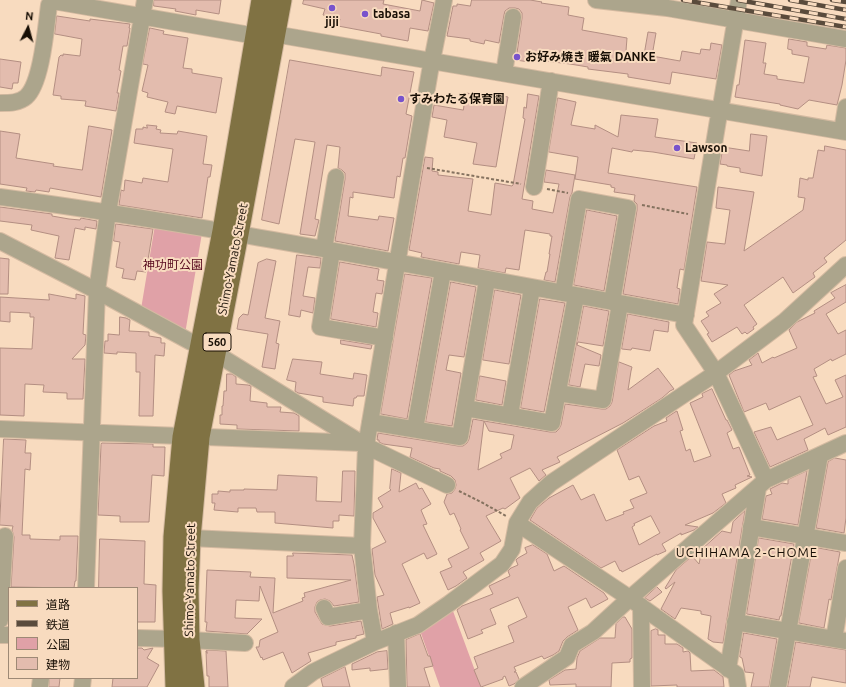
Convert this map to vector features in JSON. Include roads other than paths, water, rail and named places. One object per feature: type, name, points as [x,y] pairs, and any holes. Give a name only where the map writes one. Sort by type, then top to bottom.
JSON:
[{"type":"main road","name":"Shimo-Yamato Street","points":[[262,0],[265,35]]},
{"type":"main road","name":"Shimo-Yamato Street","points":[[194,687],[182,640],[173,591],[174,537],[265,35],[281,0]]},
{"type":"main road","name":"Shimo-Yamato Street","points":[[176,687],[188,590],[191,437]]},
{"type":"street","points":[[86,587],[97,291],[108,212],[145,0]]},
{"type":"street","points":[[375,642],[369,610],[362,546],[363,444],[370,422],[432,60],[444,0]]},
{"type":"street","points":[[596,0],[667,8],[846,39]]},
{"type":"street","points":[[728,669],[751,527],[762,484],[716,373],[684,326],[739,0]]},
{"type":"street","points":[[0,103],[15,103],[22,100],[32,90],[38,76],[49,5],[53,1],[432,60],[844,131],[846,107]]},
{"type":"street","points":[[504,73],[513,17]]},
{"type":"street","points":[[534,187],[551,81]]},
{"type":"street","points":[[336,176],[320,327],[384,338]]},
{"type":"street","points":[[0,197],[108,212],[230,232],[487,280],[686,315]]},
{"type":"street","points":[[465,408],[552,423],[558,393],[579,199],[628,208],[603,400],[558,393]]},
{"type":"street","points":[[0,241],[208,350],[363,444],[447,485]]},
{"type":"street","points":[[293,687],[315,680],[375,642],[418,625],[450,604],[502,564],[512,549],[517,523],[530,502],[551,484],[716,373],[785,321],[846,265]]},
{"type":"street","points":[[415,429],[443,271]]},
{"type":"street","points":[[370,422],[460,437],[487,280]]},
{"type":"street","points":[[510,415],[532,288]]},
{"type":"street","points":[[0,430],[363,444]]},
{"type":"street","points":[[523,687],[566,656],[572,645],[635,602],[762,484],[846,442]]},
{"type":"street","points":[[778,687],[820,455]]},
{"type":"street","points":[[517,523],[635,602],[736,674],[738,687]]},
{"type":"street","points":[[751,527],[846,543]]},
{"type":"street","points":[[0,620],[5,536]]},
{"type":"street","points":[[190,538],[362,546]]},
{"type":"street","points":[[735,622],[840,640],[846,568]]},
{"type":"street","points":[[635,602],[642,687]]},
{"type":"street","points":[[324,608],[328,617],[369,610]]},
{"type":"street","points":[[396,633],[398,687]]},
{"type":"street","points":[[138,638],[245,643]]},
{"type":"railway","points":[[683,0],[846,27]]},
{"type":"railway","points":[[738,0],[846,19]]},
{"type":"railway","points":[[790,0],[846,10]]},
{"type":"railway","points":[[832,0],[846,2]]},
{"type":"place","name":"jiji","points":[[332,8]]},
{"type":"place","name":"tabasa","points":[[365,14]]},
{"type":"place","name":"お好み焼き 暖氣 DANKE","points":[[517,57]]},
{"type":"place","name":"すみわたる保育園","points":[[401,99]]},
{"type":"place","name":"Lawson","points":[[677,148]]},
{"type":"district","name":"UCHIHAMA 2-CHOME","points":[[747,553]]},
{"type":"park label","name":"神功町公園","points":[[173,265]]}]
